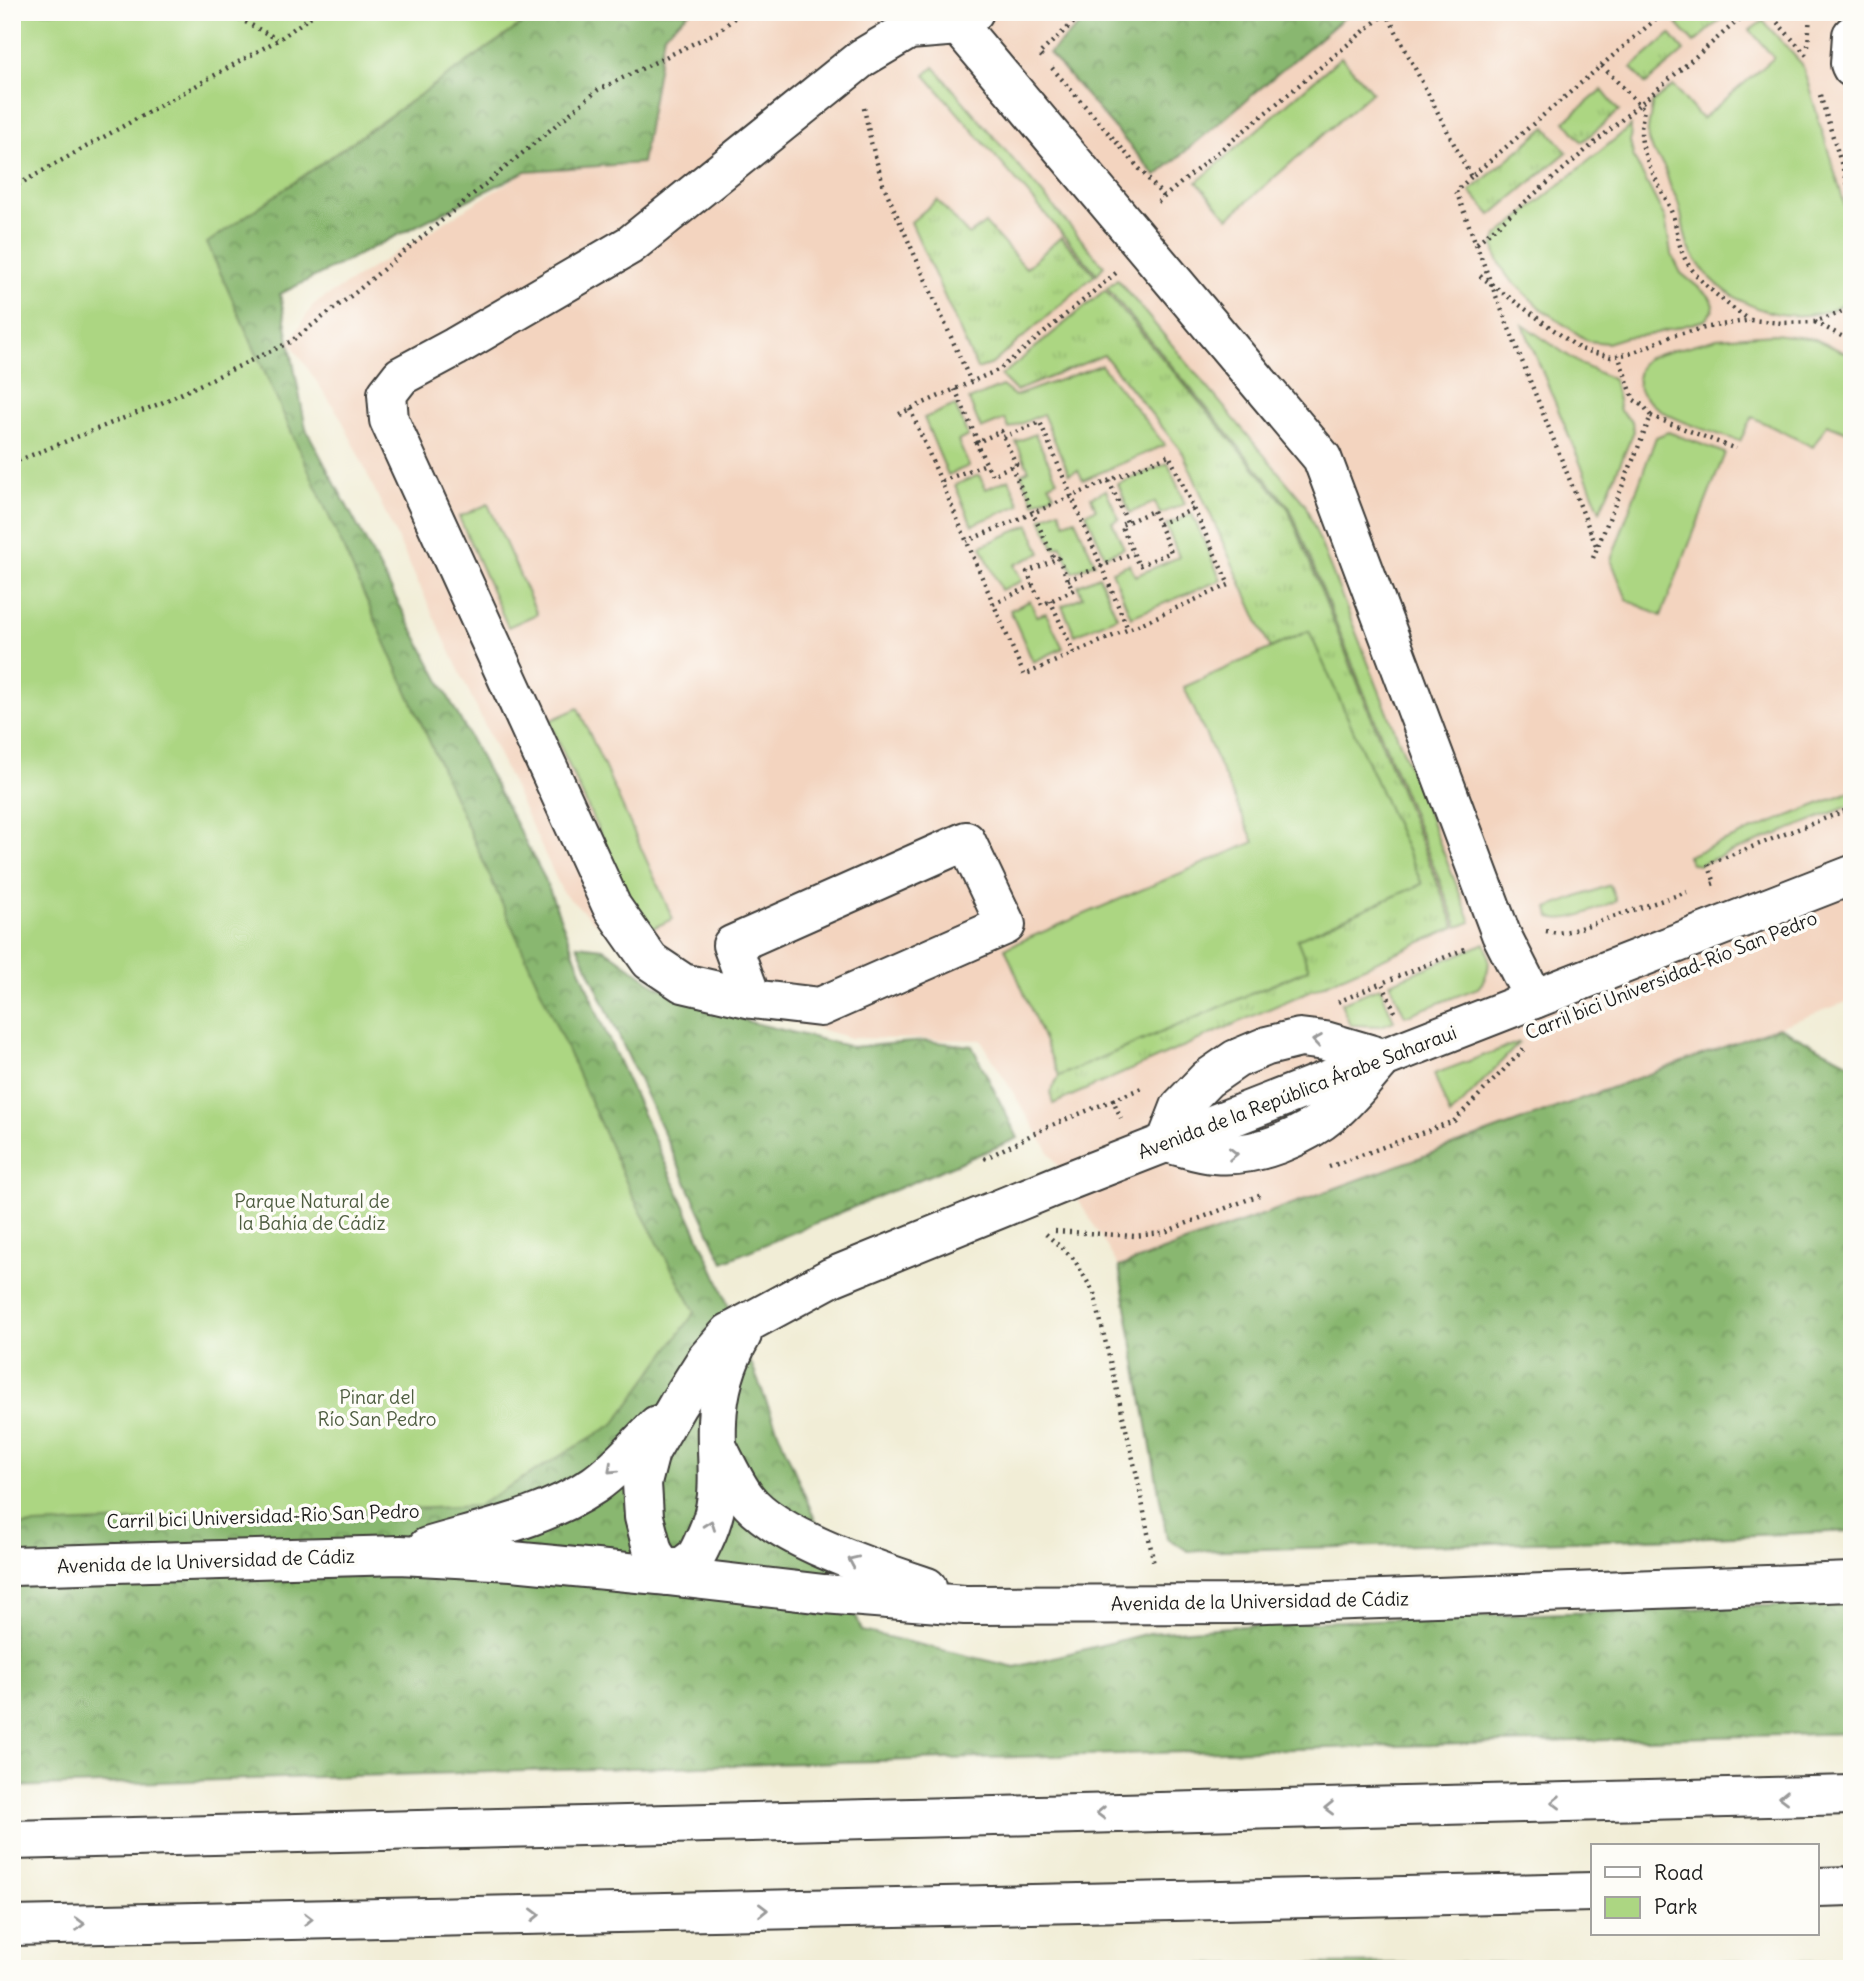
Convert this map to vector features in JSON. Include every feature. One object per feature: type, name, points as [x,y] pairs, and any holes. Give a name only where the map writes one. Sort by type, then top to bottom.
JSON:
[{"type":"main road","points":[[752,999],[732,945],[966,841],[1006,925],[820,1007],[752,999],[683,983],[650,961],[612,907],[389,420],[387,394],[401,376],[630,245],[862,58],[909,30],[967,19],[984,55],[1322,458],[1501,934],[1534,999]]},
{"type":"main road","points":[[1852,34],[1852,68]]},
{"type":"main road","name":"Avenida de la República Árabe Saharaui","points":[[678,1404],[707,1357],[729,1333],[831,1277],[1852,875]]},
{"type":"main road","points":[[1166,1143],[1180,1107],[1207,1079],[1236,1059],[1267,1046],[1300,1038],[1325,1041],[1383,1058]]},
{"type":"main road","points":[[678,1404],[650,1452],[642,1483],[644,1517],[653,1552],[669,1576],[696,1556],[717,1507],[717,1419],[722,1388],[733,1349],[749,1323]]},
{"type":"main road","points":[[400,1555],[515,1521],[564,1503],[597,1483],[678,1404]]},
{"type":"main road","points":[[717,1446],[741,1490],[765,1517],[867,1568],[929,1588],[985,1598],[1063,1605]]},
{"type":"main road","name":"Avenida de la Universidad de Cádiz","points":[[12,1566],[400,1555],[512,1561],[824,1594],[965,1605],[1268,1603],[1852,1582]]},
{"type":"main road","points":[[12,1839],[1852,1795]]},
{"type":"main road","points":[[1818,1887],[1852,1886]]},
{"type":"main road","points":[[12,1926],[1591,1892]]},
{"type":"path","points":[[227,12],[278,40]]},
{"type":"path","points":[[12,188],[278,40],[317,12]]},
{"type":"path","points":[[12,463],[159,404],[290,342],[356,292],[598,90],[719,31],[741,12]]},
{"type":"path","points":[[984,55],[1039,54],[1085,12]]},
{"type":"path","points":[[1386,12],[1471,177]]},
{"type":"path","points":[[1597,548],[1456,191],[1664,12]]},
{"type":"path","points":[[1476,243],[1748,12]]},
{"type":"path","points":[[1768,12],[1808,58],[1810,12]]},
{"type":"path","points":[[1039,54],[1164,197]]},
{"type":"path","points":[[1602,66],[1644,109],[1641,131],[1646,154],[1673,216],[1680,251],[1701,279],[1732,308],[1751,320]]},
{"type":"path","points":[[1816,84],[1852,198]]},
{"type":"path","points":[[866,101],[864,111],[883,184],[971,382]]},
{"type":"path","points":[[1480,276],[1580,349],[1611,357],[1632,353],[1674,335],[1751,320],[1815,322],[1852,307]]},
{"type":"path","points":[[1815,322],[1852,344]]},
{"type":"path","points":[[1618,355],[1634,401],[1644,406],[1651,416],[1736,449]]},
{"type":"path","points":[[955,389],[992,475],[1016,464],[1001,432],[978,442]]},
{"type":"path","points":[[910,409],[1024,675],[1229,585],[1169,455],[967,541]]},
{"type":"path","points":[[1593,558],[1651,416]]},
{"type":"path","points":[[1003,437],[1040,422],[1128,629]]},
{"type":"path","points":[[941,482],[986,464]]},
{"type":"path","points":[[1011,466],[1054,559]]},
{"type":"path","points":[[1109,481],[1127,522]]},
{"type":"path","points":[[1158,524],[1194,509]]},
{"type":"path","points":[[1153,512],[1171,552],[1139,566],[1121,525],[1127,522],[1153,512]]},
{"type":"path","points":[[1068,580],[1133,553]]},
{"type":"path","points":[[1058,558],[1073,590],[1042,605],[1027,572],[1054,559],[1058,558]]},
{"type":"path","points":[[993,604],[1033,584]]},
{"type":"path","points":[[1050,600],[1074,653]]},
{"type":"path","points":[[1702,887],[1715,883],[1708,864],[1852,808]]},
{"type":"path","points":[[1541,927],[1548,933],[1574,930],[1689,892]]},
{"type":"path","name":"Carril bici Universidad-Río San Pedro","points":[[1326,1168],[1454,1121],[1529,1043]]},
{"type":"path","points":[[1156,1604],[1156,1577],[1138,1479],[1094,1293],[1074,1259],[1042,1230],[1134,1236],[1162,1233],[1263,1194]]},
{"type":"shaded area","points":[[690,12],[1852,12],[1852,1000],[1119,1267],[981,1040],[851,1038],[665,986],[563,893],[341,418],[290,342],[313,305],[526,171],[642,163],[664,34]]},
{"type":"green space","name":"Pinar del Río San Pedro","points":[[12,12],[690,12],[664,34],[642,163],[526,171],[280,294],[306,429],[545,879],[601,1022],[716,1275],[862,1631],[1015,1667],[1149,1633],[1285,1623],[1852,1603],[1852,1733],[12,1787]]},
{"type":"green space","name":"Parque Natural de la Bahía de Cádiz","points":[[12,12],[539,12],[207,243],[632,1195],[695,1312],[615,1423],[477,1506],[12,1526]]},
{"type":"green space","points":[[1094,12],[1351,12],[1156,176],[1049,53]]},
{"type":"green space","points":[[1691,12],[1722,12],[1725,16],[1694,43],[1677,24]]},
{"type":"green space","points":[[1763,21],[1802,64],[1852,229],[1852,299],[1830,310],[1807,315],[1784,315],[1760,309],[1738,299],[1702,268],[1689,248],[1678,202],[1664,167],[1648,140],[1652,103],[1673,86],[1702,119],[1774,58],[1750,30]]},
{"type":"green space","points":[[1670,34],[1684,51],[1646,84],[1631,68]]},
{"type":"green space","points":[[1341,57],[1372,92],[1228,218],[1197,182]]},
{"type":"green space","points":[[934,67],[1104,266],[1097,274],[925,75]]},
{"type":"green space","points":[[1602,90],[1619,111],[1582,142],[1565,121]]},
{"type":"green space","points":[[1631,126],[1630,142],[1634,158],[1665,218],[1671,253],[1681,273],[1709,296],[1714,305],[1713,310],[1705,320],[1649,335],[1626,337],[1607,343],[1588,341],[1540,308],[1507,276],[1496,256],[1494,245],[1497,236]]},
{"type":"green space","points":[[1546,127],[1567,152],[1491,215],[1470,191]]},
{"type":"green space","points":[[937,200],[969,235],[985,223],[1026,268],[1061,237],[1095,275],[992,364],[977,369],[911,222]]},
{"type":"green space","points":[[1117,279],[1305,504],[1471,922],[1458,927],[1290,508],[1107,288]]},
{"type":"green space","points":[[1105,290],[1288,508],[1455,927],[1053,1104],[1050,1092],[1059,1076],[1309,969],[1296,939],[1308,631],[1270,648],[1183,453],[1104,355],[1016,391],[1001,376]]},
{"type":"green space","points":[[1523,325],[1582,365],[1614,380],[1620,411],[1632,422],[1634,431],[1600,511]]},
{"type":"green space","points":[[1774,334],[1815,339],[1852,356],[1852,434],[1827,424],[1813,447],[1752,417],[1740,441],[1694,426],[1660,410],[1647,399],[1639,387],[1640,368],[1650,357],[1717,338]]},
{"type":"green space","points":[[1101,365],[1165,445],[1083,480],[1078,470],[1069,474],[1043,414],[1009,429],[1005,419],[981,429],[969,400],[1002,386],[1015,396]]},
{"type":"green space","points":[[955,405],[968,436],[958,441],[969,466],[948,475],[924,418]]},
{"type":"green space","points":[[1668,432],[1725,453],[1661,616],[1627,600],[1611,560],[1656,437]]},
{"type":"green space","points":[[1035,434],[1057,480],[1049,484],[1054,494],[1034,503],[1021,474],[1029,470],[1016,442]]},
{"type":"green space","points":[[1168,463],[1185,504],[1160,514],[1155,502],[1130,513],[1118,484]]},
{"type":"green space","points":[[979,475],[986,489],[1009,479],[1020,505],[972,525],[955,485]]},
{"type":"green space","points":[[1106,490],[1119,519],[1112,522],[1124,548],[1105,556],[1086,513],[1096,509],[1091,497]]},
{"type":"green space","points":[[488,504],[537,614],[508,627],[459,517]]},
{"type":"green space","points":[[1059,510],[1065,523],[1075,519],[1095,563],[1073,572],[1061,546],[1054,548],[1041,518]]},
{"type":"green space","points":[[1192,514],[1221,580],[1131,617],[1112,571],[1129,564],[1135,576],[1179,557],[1166,525]]},
{"type":"green space","points":[[1029,525],[1041,553],[1014,565],[1022,581],[1001,590],[981,546]]},
{"type":"green space","points":[[1099,576],[1117,617],[1075,635],[1062,606],[1082,597],[1078,585]]},
{"type":"green space","points":[[1030,601],[1037,616],[1046,613],[1063,648],[1033,662],[1010,610]]},
{"type":"green space","points":[[1309,631],[1422,884],[1297,939],[1309,969],[1059,1076],[1005,948],[1254,842],[1184,687]]},
{"type":"green space","points":[[578,708],[673,919],[644,932],[549,721]]},
{"type":"green space","points":[[1852,791],[1852,805],[1698,865],[1691,863],[1687,856]]},
{"type":"green space","points":[[1610,885],[1616,901],[1575,917],[1550,917],[1548,908]]},
{"type":"green space","points":[[1485,943],[1488,967],[1478,988],[1405,1016],[1390,983]]},
{"type":"green space","points":[[577,945],[603,948],[658,987],[750,1022],[852,1047],[926,1041],[972,1046],[1018,1138],[723,1262]]},
{"type":"green space","points":[[1380,987],[1394,1021],[1381,1026],[1350,1025],[1341,1003]]},
{"type":"green space","points":[[1778,1027],[1852,1064],[1852,1531],[1188,1551],[1167,1538],[1119,1267]]},
{"type":"green space","points":[[1520,1042],[1450,1116],[1434,1074]]},
{"type":"green space","points":[[1852,1961],[1852,1969],[971,1969],[1126,1965]]}]
